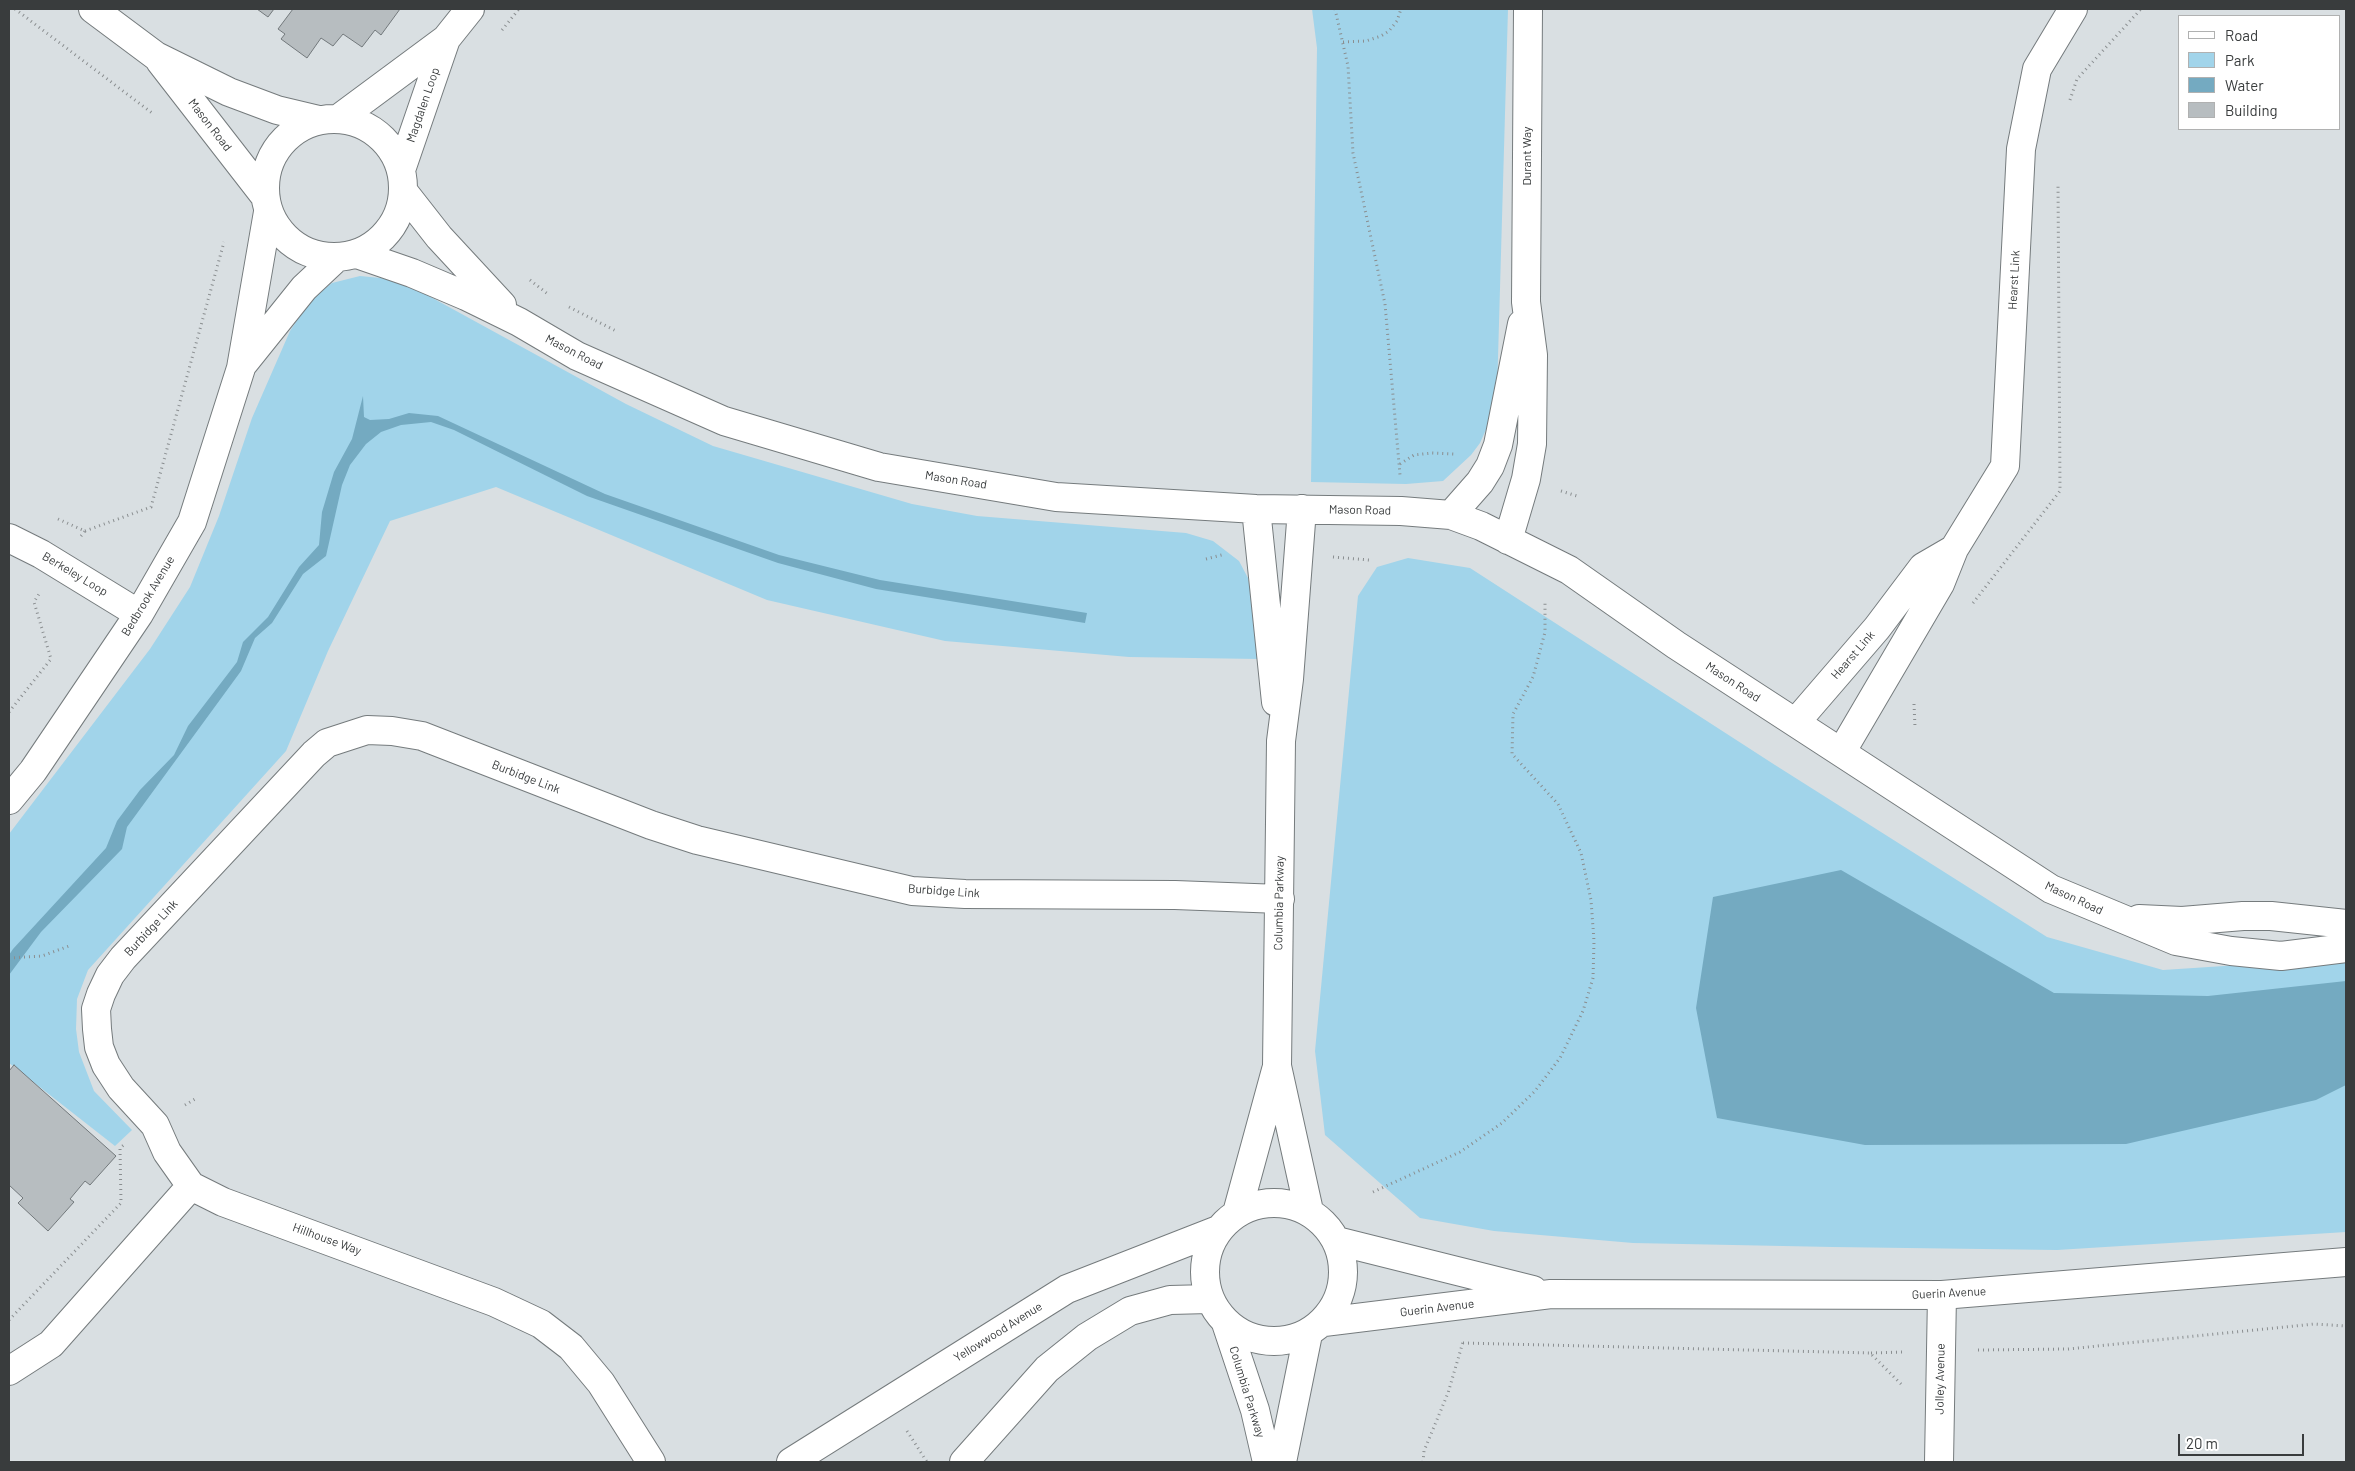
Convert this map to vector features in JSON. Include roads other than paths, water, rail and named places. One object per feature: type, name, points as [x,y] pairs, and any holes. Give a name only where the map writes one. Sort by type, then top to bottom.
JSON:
[{"type":"street","name":"Mason Road","points":[[93,9],[156,56],[228,92],[277,110],[328,120]]},
{"type":"street","name":"Magdalen Loop","points":[[328,120],[446,39],[470,9]]},
{"type":"street","name":"Durant Way","points":[[1508,540],[1526,479],[1532,444],[1533,355],[1526,302],[1528,9]]},
{"type":"street","name":"Hearst Link","points":[[1842,751],[1940,584],[1954,549],[2005,466],[2021,149],[2037,69],[2073,9]]},
{"type":"street","name":"Magdalen Loop","points":[[402,181],[446,39]]},
{"type":"street","name":"Mason Road","points":[[156,56],[266,204]]},
{"type":"street","points":[[328,120],[359,123],[378,134],[392,150],[402,181],[400,212],[389,230],[374,244],[346,256],[314,255],[295,246],[279,231],[266,204],[266,170],[277,147],[295,130],[328,120]]},
{"type":"street","name":"Mason Road","points":[[402,181],[478,281],[519,322]]},
{"type":"street","name":"Bedbrook Avenue","points":[[9,800],[33,771],[139,614],[192,522],[241,368],[266,204]]},
{"type":"street","name":"Mason Road","points":[[346,256],[412,273],[466,296],[519,322],[577,356],[724,422],[880,467],[1056,497],[1256,508],[1451,514],[1569,570],[1676,645],[1842,751],[2051,890],[2176,941],[2231,951],[2281,956],[2346,948]]},
{"type":"street","name":"Bedbrook Avenue","points":[[241,368],[304,288],[346,256]]},
{"type":"street","name":"Durant Way","points":[[1451,514],[1480,482],[1498,445],[1526,302]]},
{"type":"street","name":"Columbia Parkway","points":[[1256,508],[1281,740],[1277,1066],[1309,1211]]},
{"type":"street","name":"Columbia Parkway","points":[[1281,740],[1289,679],[1302,509]]},
{"type":"street","name":"Berkeley Loop","points":[[9,538],[42,554],[139,614]]},
{"type":"street","name":"Hearst Link","points":[[1796,722],[1877,628],[1922,567],[1954,549]]},
{"type":"street","name":"Burbidge Link","points":[[191,1186],[167,1152],[155,1125],[121,1088],[106,1065],[99,1047],[96,1009],[101,994],[110,975],[123,958],[314,754],[327,743],[368,730],[392,731],[422,736],[651,825],[698,840],[912,890],[965,894],[1175,895],[1280,899]]},
{"type":"street","name":"Mason Road","points":[[2118,918],[2182,921],[2243,916],[2271,916],[2346,924]]},
{"type":"street","name":"Columbia Parkway","points":[[1227,1221],[1277,1066]]},
{"type":"street","points":[[9,1371],[51,1344],[191,1186]]},
{"type":"street","name":"Hillhouse Way","points":[[191,1186],[223,1202],[494,1302],[541,1324],[571,1347],[601,1383],[651,1462]]},
{"type":"street","points":[[1282,1462],[1316,1328],[1340,1298],[1345,1269],[1337,1241],[1325,1224],[1309,1211],[1285,1203],[1260,1204],[1227,1221],[1207,1251],[1204,1276],[1209,1299],[1226,1323],[1250,1338],[1280,1342],[1316,1328]]},
{"type":"street","name":"Yellowwood Avenue","points":[[791,1462],[1067,1289],[1227,1221]]},
{"type":"street","name":"Guerin Avenue","points":[[1337,1241],[1551,1294]]},
{"type":"street","name":"Guerin Avenue","points":[[1316,1328],[1551,1294],[1942,1295],[2346,1262]]},
{"type":"street","name":"Jolley Avenue","points":[[1939,1462],[1942,1295]]},
{"type":"street","points":[[964,1462],[1047,1369],[1087,1337],[1130,1311],[1170,1300],[1209,1299]]},
{"type":"street","name":"Columbia Parkway","points":[[1226,1323],[1255,1410],[1267,1462]]},
{"type":"water","points":[[363,396],[364,417],[370,420],[389,419],[409,413],[438,416],[605,494],[779,555],[880,580],[1087,613],[1085,623],[876,589],[778,563],[587,496],[454,430],[431,422],[401,425],[381,432],[366,444],[350,465],[342,485],[326,556],[303,574],[272,623],[255,638],[241,671],[127,827],[122,849],[41,932],[9,975],[9,955],[13,949],[106,848],[117,821],[140,790],[174,755],[188,726],[237,662],[243,642],[268,617],[299,567],[319,545],[322,512],[334,472],[352,439]]},
{"type":"water","points":[[1841,870],[2054,993],[2208,996],[2346,981],[2346,1085],[2316,1100],[2126,1144],[1865,1145],[1717,1118],[1696,1008],[1713,897]]}]
